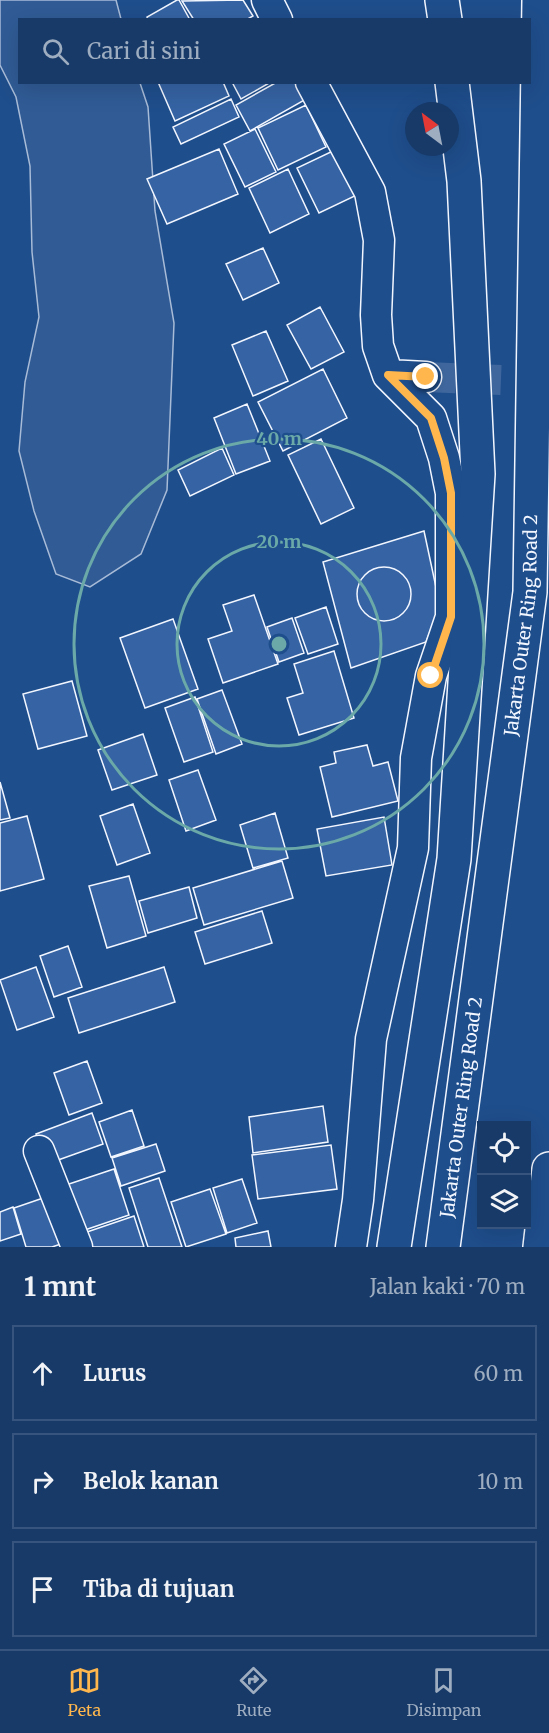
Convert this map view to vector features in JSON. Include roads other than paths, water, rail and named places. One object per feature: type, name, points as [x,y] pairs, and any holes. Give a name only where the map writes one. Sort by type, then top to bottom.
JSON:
[{"type":"highway","points":[[442,0],[445,18]]},
{"type":"highway","name":"Jakarta Outer Ring Road 2","points":[[442,1247],[530,592],[539,0]]},
{"type":"highway","points":[[394,1247],[454,859],[478,474],[464,181],[452,84]]},
{"type":"highway","points":[[540,1247],[549,1169]]},
{"type":"street","points":[[267,0],[276,18]]},
{"type":"street","points":[[312,84],[370,192],[380,240],[376,315],[378,346],[388,375],[431,418],[444,458],[451,493],[451,617],[431,676],[416,758],[413,848],[371,1039],[358,1200],[351,1247]]},
{"type":"street","points":[[388,375],[426,377]]},
{"type":"street","points":[[39,1151],[74,1246]]},
{"type":"tunnel","points":[[426,377],[549,382]]}]
